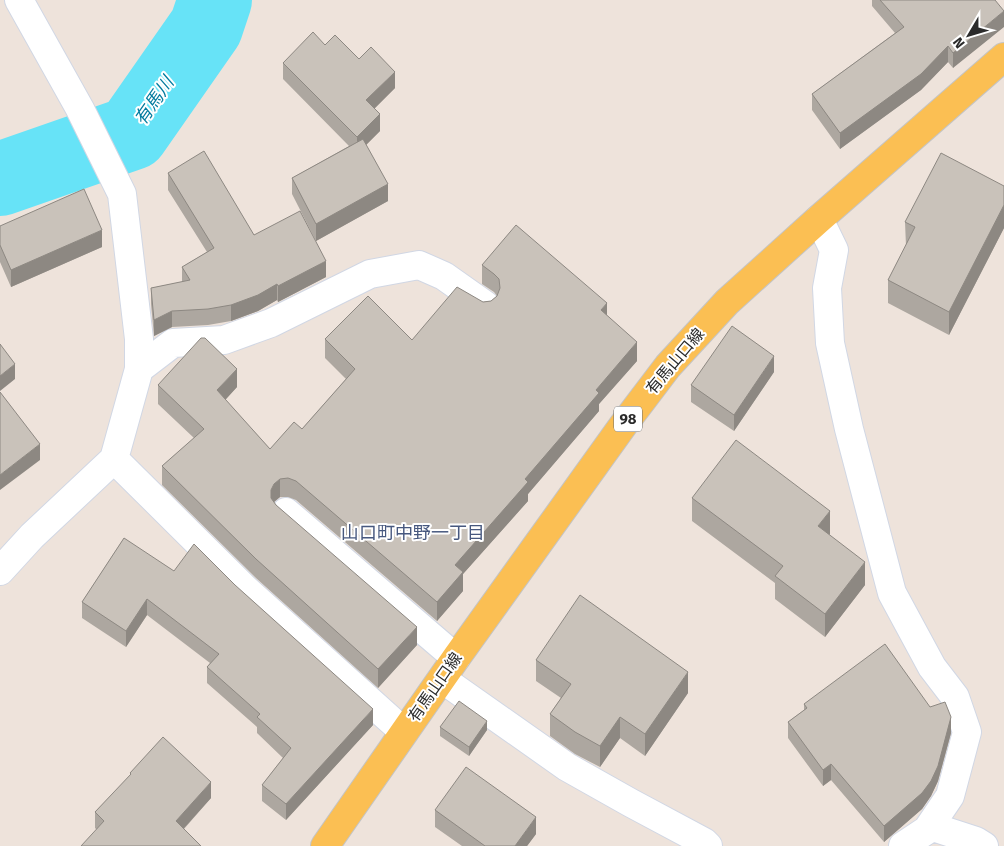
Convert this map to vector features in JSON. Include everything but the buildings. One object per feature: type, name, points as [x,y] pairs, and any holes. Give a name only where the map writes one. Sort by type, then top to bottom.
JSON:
[{"type":"main road","name":"有馬山口線","points":[[325,846],[449,668],[624,424],[668,366],[727,302],[819,218],[1004,57]]},
{"type":"street","points":[[0,571],[32,536],[114,459],[139,369],[139,339],[122,194],[80,110],[19,0]]},
{"type":"street","points":[[819,218],[834,250],[827,288],[830,343],[849,429],[892,592],[932,667],[955,697],[967,732],[950,796],[927,830],[904,846]]},
{"type":"street","points":[[139,369],[173,343],[224,340],[271,324],[370,274],[419,266],[444,276],[485,305]]},
{"type":"street","points":[[114,459],[244,589],[404,732]]},
{"type":"street","points":[[286,512],[449,668],[567,766],[704,842],[708,846]]},
{"type":"street","points":[[930,826],[976,841],[984,846]]},
{"type":"waterway","name":"有馬川","points":[[0,179],[132,133],[206,27],[215,0]]},
{"type":"district","name":"山口町中野一丁目","points":[[413,533]]}]
